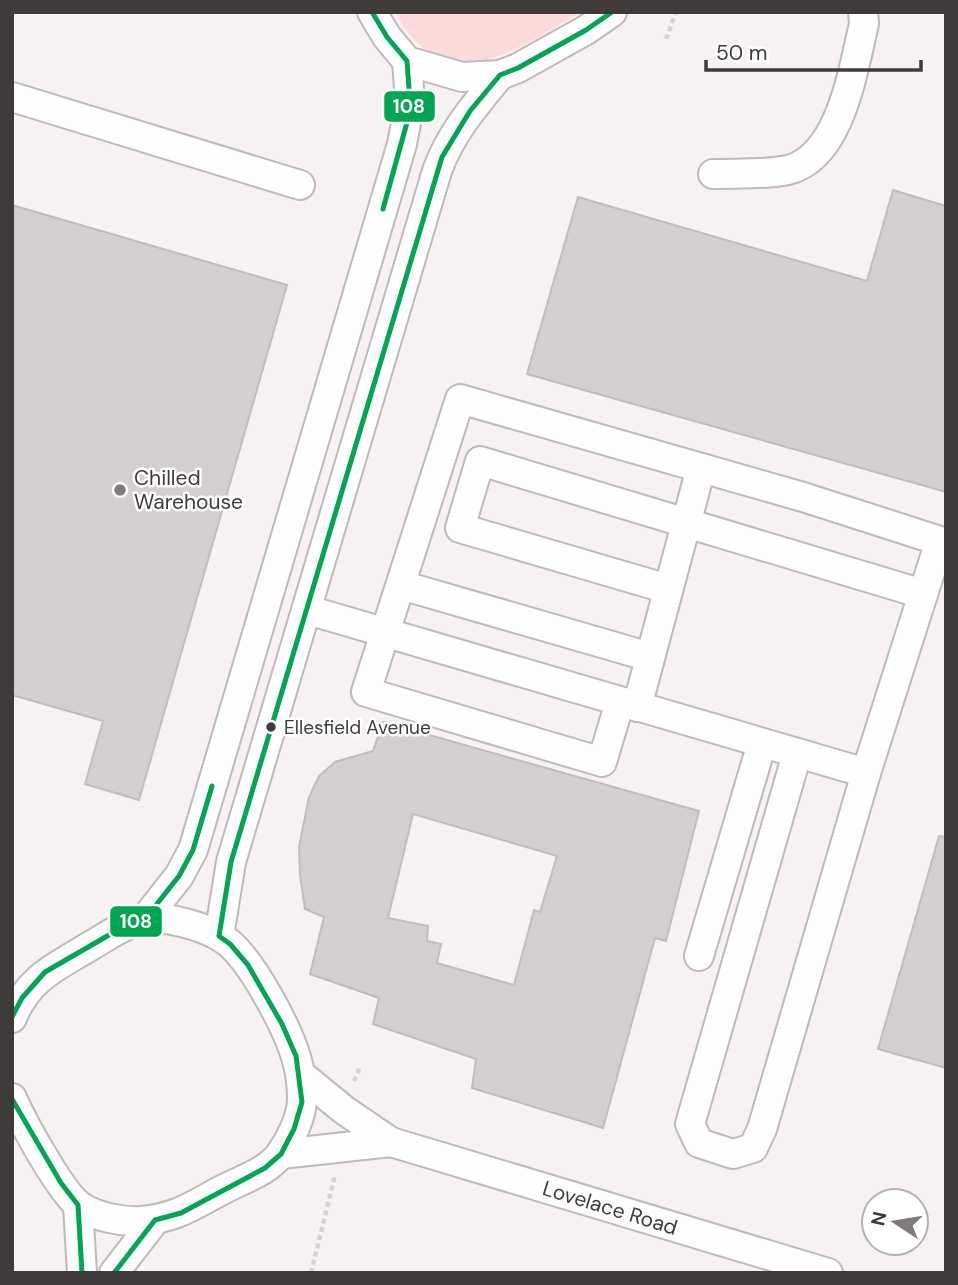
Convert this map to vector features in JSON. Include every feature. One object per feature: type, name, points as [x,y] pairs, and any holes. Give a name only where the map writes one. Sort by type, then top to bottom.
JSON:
[{"type":"street","points":[[372,12],[407,61],[462,76],[500,75],[518,68],[612,13],[619,12]]},
{"type":"street","points":[[713,174],[788,170],[808,162],[827,140],[843,108],[864,24],[863,12]]},
{"type":"street","points":[[145,919],[179,876],[193,850],[242,690],[402,144],[410,102],[407,61]]},
{"type":"street","points":[[219,936],[231,862],[442,157],[470,111],[500,75]]},
{"type":"street","points":[[12,97],[300,185]]},
{"type":"street","points":[[701,468],[650,657],[602,762],[366,692],[460,399],[803,497],[940,541],[866,773],[762,1129],[753,1148],[733,1154],[699,1143],[690,1124],[797,754]]},
{"type":"street","points":[[668,589],[460,528],[481,461],[923,594]]},
{"type":"street","points":[[401,585],[650,657]]},
{"type":"street","points":[[308,610],[866,773]]},
{"type":"street","points":[[699,956],[762,743]]},
{"type":"street","points":[[12,1098],[61,1183],[78,1205],[114,1219],[155,1220],[181,1213],[265,1168],[281,1154],[294,1129],[302,1102],[296,1056],[282,1024],[248,965],[230,944],[219,936],[183,923],[145,919],[128,924],[45,972],[15,1004]]},
{"type":"street","name":"Lovelace Road","points":[[300,1074],[344,1110],[391,1142],[793,1268],[828,1273]]},
{"type":"street","name":"Lovelace Road","points":[[281,1154],[391,1142]]},
{"type":"street","points":[[78,1205],[82,1273]]},
{"type":"street","points":[[114,1273],[155,1220]]},
{"type":"path","points":[[666,39],[676,12]]},
{"type":"path","points":[[352,1086],[360,1067]]},
{"type":"path","points":[[311,1273],[336,1172]]},
{"type":"shaded area","points":[[395,12],[582,12],[507,53],[482,61],[458,63],[436,56],[415,40]]},
{"type":"building","points":[[893,190],[946,206],[946,492],[527,374],[578,197],[867,281]]},
{"type":"building","name":"Chilled Warehouse","points":[[12,205],[287,285],[139,800],[85,784],[103,721],[12,695]]},
{"type":"building","points":[[383,722],[699,811],[666,941],[655,938],[603,1128],[472,1088],[476,1059],[373,1024],[379,998],[310,974],[324,917],[305,909],[300,875],[299,847],[309,797],[319,776],[335,762],[373,751]],"holes":[[[413,814],[557,856],[540,912],[534,910],[514,985],[437,963],[441,944],[427,941],[428,926],[388,918]]]},
{"type":"building","points":[[939,836],[946,837],[946,1068],[878,1049]]},
{"type":"transit line","name":"108","points":[[372,12],[387,37],[407,61],[410,102],[408,119],[383,209]]},
{"type":"transit line","name":"108","points":[[114,1273],[155,1220],[181,1213],[265,1168],[281,1154],[294,1129],[302,1102],[296,1056],[282,1024],[248,965],[230,944],[219,936],[231,862],[442,157],[470,111],[500,75],[518,68],[586,30],[612,12]]},
{"type":"transit line","name":"108","points":[[12,1017],[22,998],[45,972],[128,924],[145,919],[179,876],[193,850],[212,786]]},
{"type":"transit line","name":"108","points":[[12,1099],[61,1183],[78,1205],[82,1273]]},
{"type":"place","name":"Chilled Warehouse","points":[[120,490]]},
{"type":"place","name":"Ellesfield Avenue","points":[[271,727]]}]
